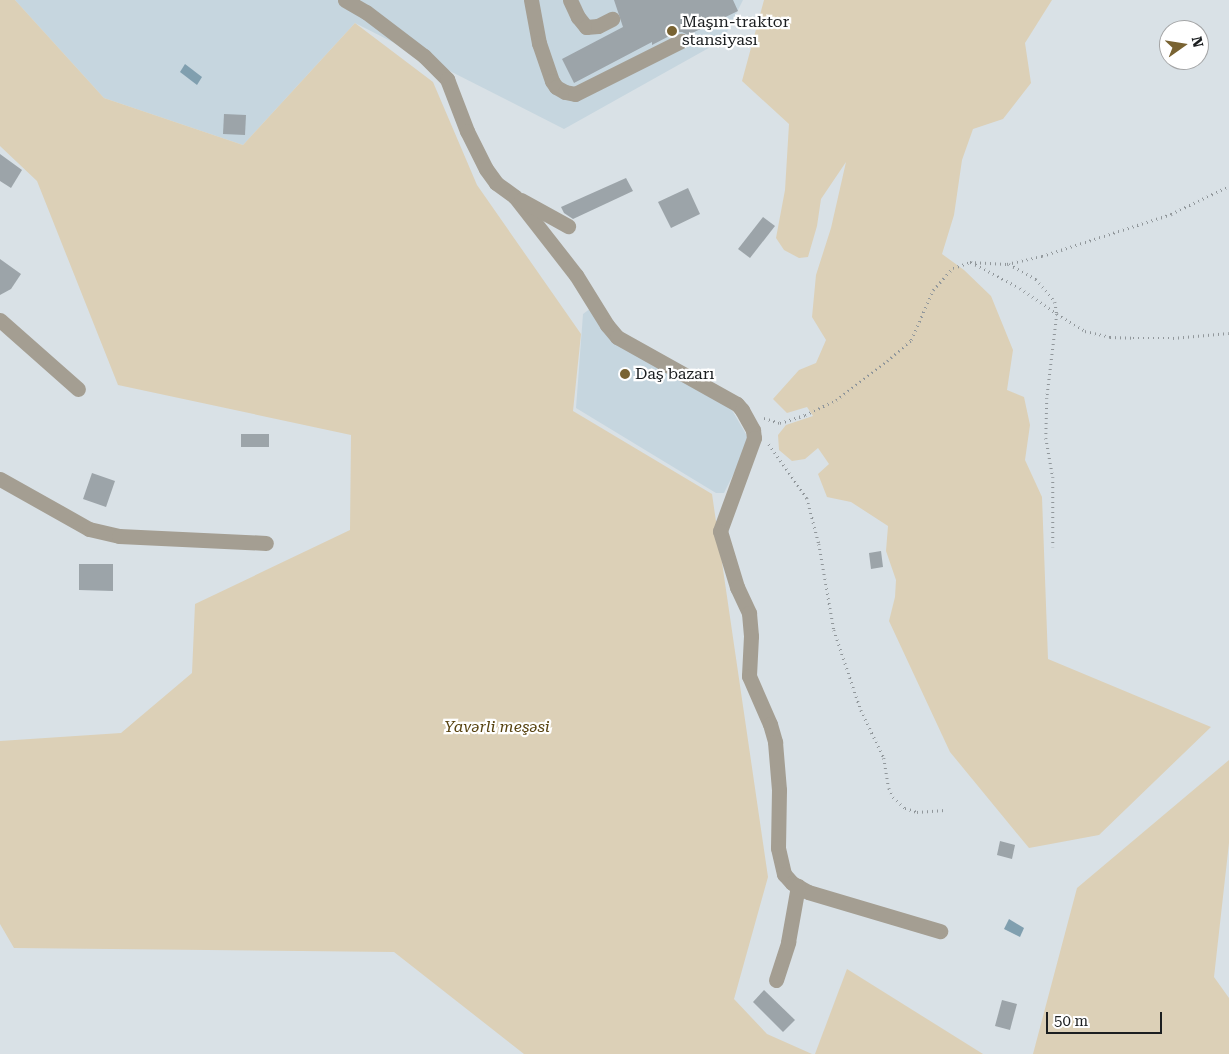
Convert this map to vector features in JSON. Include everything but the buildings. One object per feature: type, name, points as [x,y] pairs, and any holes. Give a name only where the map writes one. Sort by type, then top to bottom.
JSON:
[{"type":"street","points":[[345,0],[366,12],[424,56],[447,79],[478,155],[496,183],[515,197],[568,226]]},
{"type":"street","points":[[531,0],[539,43],[552,81],[556,87],[565,92],[575,94],[681,41]]},
{"type":"street","points":[[570,0],[578,17],[586,27],[598,26],[612,19]]},
{"type":"street","points":[[515,197],[576,275],[607,325],[617,337],[737,404],[749,422],[754,438],[720,531],[737,587],[749,613],[751,636],[749,676],[770,724],[775,742],[779,790],[778,848],[784,874],[808,892],[940,931]]},
{"type":"street","points":[[0,320],[78,389]]},
{"type":"street","points":[[0,479],[89,529],[118,536],[266,543]]},
{"type":"street","points":[[776,980],[788,942],[798,886]]},
{"type":"path","points":[[737,404],[771,421],[780,423],[836,400],[910,340],[933,290],[953,268],[970,262],[1007,264],[1042,256],[1171,214],[1229,186]]},
{"type":"path","points":[[970,262],[1020,288],[1085,331],[1110,337],[1173,338],[1229,333]]},
{"type":"path","points":[[1007,264],[1036,279],[1055,302],[1057,314],[1046,398],[1046,438],[1053,477],[1053,547]]},
{"type":"path","points":[[765,439],[808,498],[819,544],[834,630],[861,710],[884,758],[889,788],[893,797],[905,808],[917,812],[945,810]]},
{"type":"shaded area","points":[[15,0],[743,0],[723,40],[564,129],[355,23],[243,145],[104,98]]},
{"type":"shaded area","name":"Daş bazarı","points":[[591,308],[615,342],[729,405],[750,441],[724,493],[716,493],[576,408],[583,314]]},
{"type":"green space","name":"Yavərli meşəsi","points":[[0,0],[15,0],[104,98],[243,145],[355,23],[433,82],[477,185],[581,334],[573,411],[712,494],[768,877],[734,999],[767,1034],[812,1054],[524,1054],[394,952],[14,948],[0,924],[0,741],[121,733],[192,673],[195,604],[350,530],[351,435],[118,385],[37,181],[0,146]]},
{"type":"green space","points":[[764,0],[1052,0],[1025,43],[1031,83],[1003,119],[973,129],[962,160],[954,215],[942,254],[964,270],[991,296],[1013,350],[1007,390],[1024,397],[1030,425],[1025,460],[1042,497],[1048,659],[1211,727],[1099,835],[1029,848],[950,752],[889,621],[895,597],[896,580],[886,551],[888,526],[851,502],[827,497],[818,474],[829,464],[818,448],[805,459],[792,461],[779,450],[778,435],[786,425],[813,416],[807,407],[787,413],[773,399],[799,370],[816,363],[826,340],[812,317],[816,275],[831,228],[846,162],[821,199],[817,226],[808,257],[799,258],[784,250],[776,238],[785,190],[789,124],[742,81]]},
{"type":"green space","points":[[1229,760],[1229,843],[1214,977],[1229,998],[1229,1054],[1033,1054],[1077,888]]},
{"type":"green space","points":[[847,969],[983,1054],[815,1054]]},
{"type":"water","points":[[185,64],[202,77],[197,85],[180,72]]},
{"type":"water","points":[[1009,919],[1024,928],[1020,937],[1004,929]]},
{"type":"place","name":"Maşın-traktor stansiyası","points":[[672,31]]},
{"type":"place","name":"Daş bazarı","points":[[625,374]]}]
